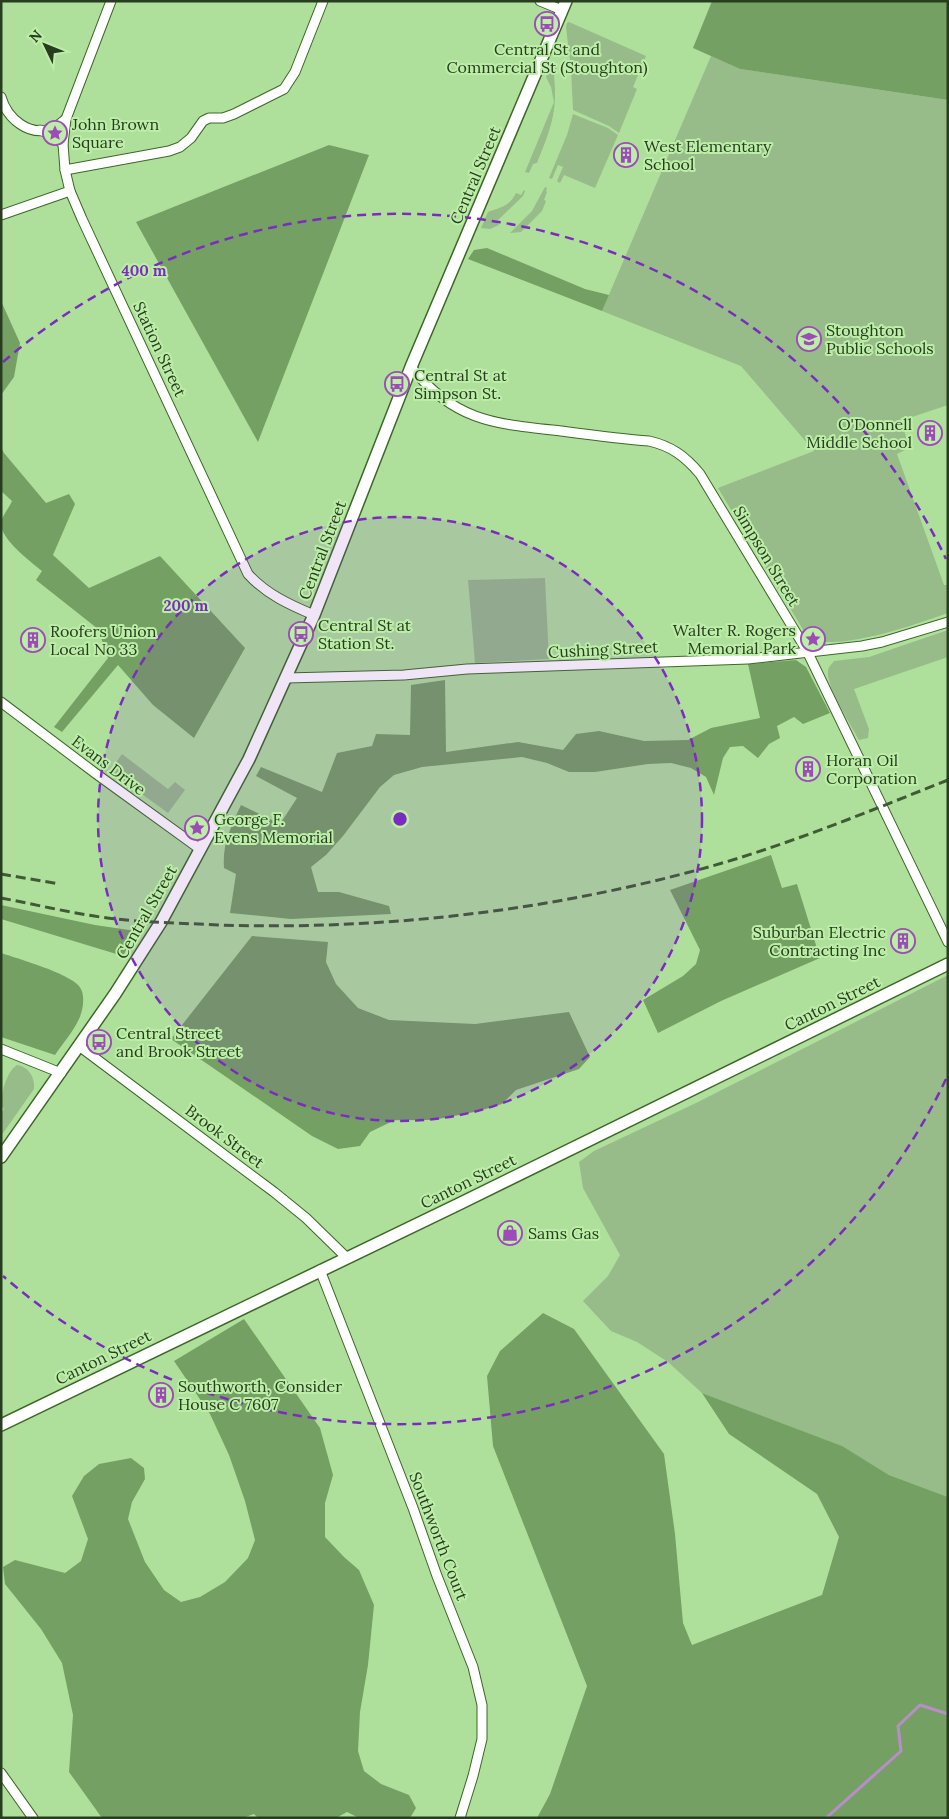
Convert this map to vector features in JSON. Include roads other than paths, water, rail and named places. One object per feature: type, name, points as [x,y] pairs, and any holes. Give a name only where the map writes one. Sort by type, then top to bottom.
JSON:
[{"type":"main road","name":"Central Street","points":[[1,1157],[115,994],[160,922],[245,767],[314,616],[411,368],[564,6]]},
{"type":"main road","name":"Canton Street","points":[[1,1425],[459,1204],[948,964]]},
{"type":"street","name":"Station Street","points":[[111,1],[66,119],[63,144],[65,170],[70,191],[248,574],[264,590],[314,616]]},
{"type":"street","points":[[65,170],[169,151],[180,147],[191,138],[203,121],[209,118],[224,118],[279,93],[288,85],[295,72],[324,1]]},
{"type":"street","points":[[540,1],[564,6]]},
{"type":"street","points":[[1,97],[12,119],[19,124],[40,130],[63,144]]},
{"type":"street","points":[[40,130],[54,128],[66,119]]},
{"type":"street","points":[[1,215],[70,191]]},
{"type":"street","name":"Simpson Street","points":[[411,368],[441,399],[478,418],[504,425],[649,441],[663,444],[689,460],[700,474],[807,651],[948,942]]},
{"type":"street","name":"Cushing Street","points":[[286,678],[404,675],[467,669],[678,660],[748,659],[862,646],[882,642],[948,622]]},
{"type":"street","name":"Evans Drive","points":[[1,702],[200,850]]},
{"type":"street","name":"Brook Street","points":[[79,1046],[274,1192],[306,1218],[347,1258]]},
{"type":"street","points":[[1,1049],[61,1073]]},
{"type":"street","name":"Southworth Court","points":[[320,1270],[473,1667],[482,1705],[482,1739],[460,1818]]},
{"type":"street","points":[[1,1772],[33,1818]]},
{"type":"waterway","points":[[826,1818],[901,1751],[898,1726],[920,1705],[948,1714]]},
{"type":"railway","points":[[1,898],[102,917],[218,925],[336,925],[454,916],[571,899],[720,864],[818,831],[948,780]]},
{"type":"railway","points":[[1,874],[60,884]]},
{"type":"place","name":"Central St and Commercial St (Stoughton)","points":[[547,24]]},
{"type":"place","name":"John Brown Square","points":[[55,133]]},
{"type":"place","name":"West Elementary School","points":[[626,155]]},
{"type":"place","name":"Stoughton Public Schools","points":[[809,339]]},
{"type":"place","name":"Central St at Simpson St.","points":[[397,384]]},
{"type":"place","name":"O'Donnell Middle School","points":[[930,433]]},
{"type":"place","name":"Central St at Station St.","points":[[301,634]]},
{"type":"place","name":"Walter R. Rogers Memorial Park","points":[[813,639]]},
{"type":"place","name":"Roofers Union Local No 33","points":[[33,640]]},
{"type":"place","name":"Horan Oil Corporation","points":[[808,769]]},
{"type":"place","name":"George F. Evens Memorial","points":[[197,828]]},
{"type":"place","name":"Suburban Electric Contracting Inc","points":[[903,941]]},
{"type":"place","name":"Central Street and Brook Street","points":[[99,1042]]},
{"type":"place","name":"Sams Gas","points":[[510,1233]]},
{"type":"place","name":"Southworth, Consider House C 7607","points":[[161,1395]]}]
